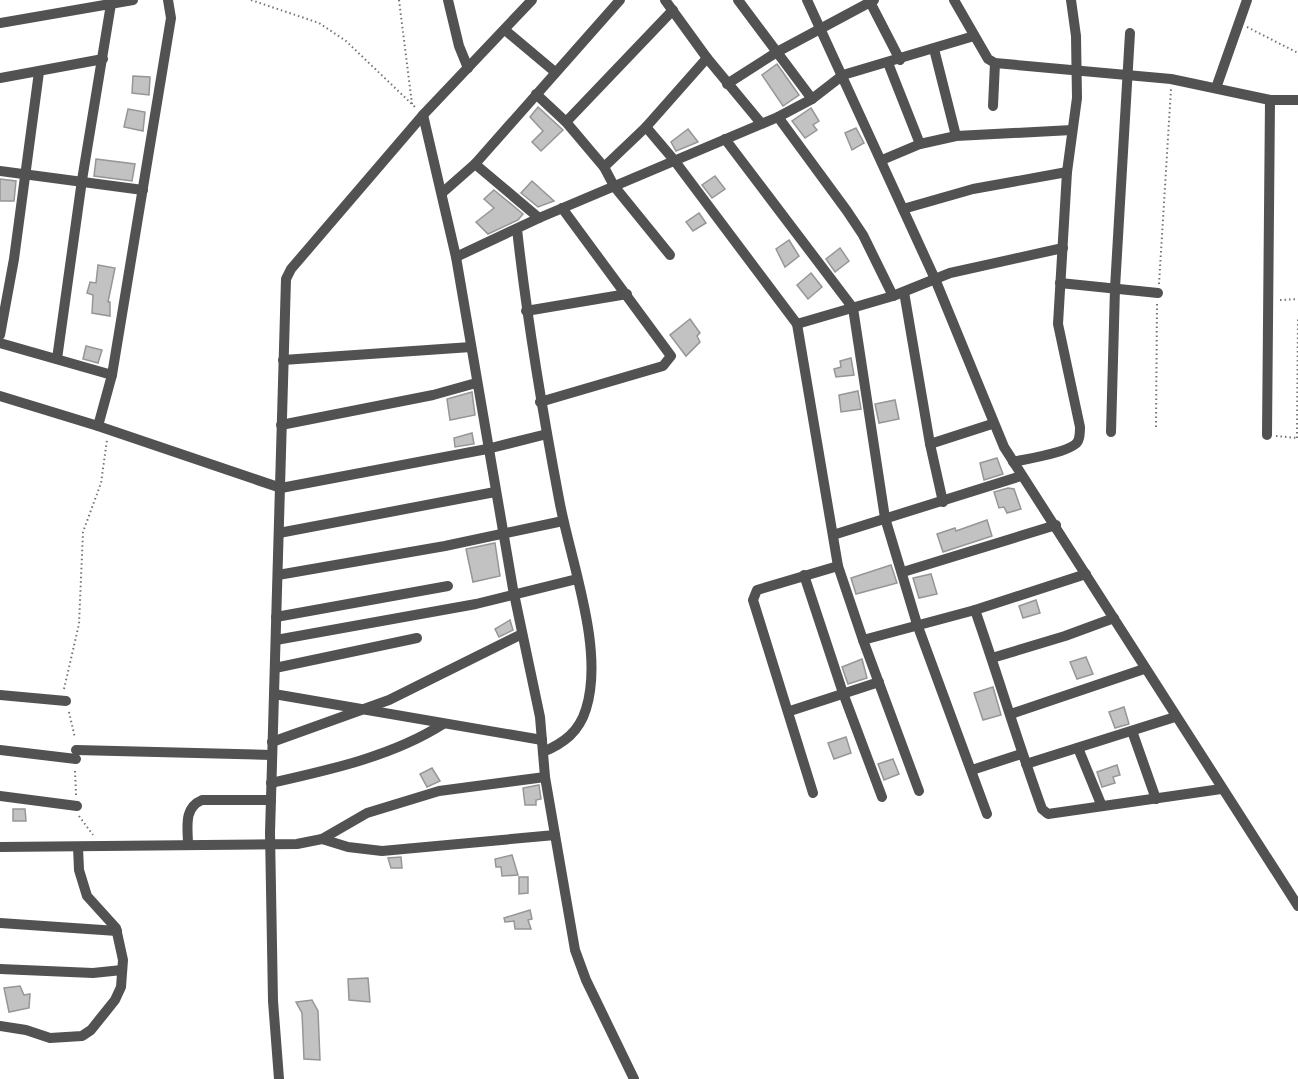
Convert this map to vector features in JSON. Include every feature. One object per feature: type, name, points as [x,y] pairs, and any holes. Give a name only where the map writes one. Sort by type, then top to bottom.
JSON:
[{"type":"street","points":[[0,22],[134,0]]},
{"type":"street","points":[[104,427],[171,18],[168,0]]},
{"type":"street","points":[[448,0],[459,46],[468,68]]},
{"type":"street","points":[[279,1079],[273,1001],[270,844],[285,279],[291,269],[423,115],[532,0]]},
{"type":"street","points":[[442,194],[475,164],[620,0]]},
{"type":"street","points":[[665,0],[727,84],[760,122]]},
{"type":"street","points":[[738,0],[812,99]]},
{"type":"street","points":[[807,0],[935,279],[992,424],[1021,476],[1056,525],[1144,669],[1298,906]]},
{"type":"street","points":[[954,0],[988,59],[995,63],[1171,79],[1270,100],[1298,100]]},
{"type":"street","points":[[1013,462],[1067,449],[1077,444],[1079,439],[1080,427],[1058,324],[1067,172],[1077,71],[1071,0]]},
{"type":"street","points":[[1216,88],[1247,0]]},
{"type":"street","points":[[727,84],[777,52],[872,1],[900,60]]},
{"type":"street","points":[[57,359],[81,180],[111,4]]},
{"type":"street","points":[[566,122],[673,10]]},
{"type":"street","points":[[505,30],[555,72]]},
{"type":"street","points":[[1111,432],[1114,288],[1130,33]]},
{"type":"street","points":[[456,257],[562,208],[760,122],[778,117],[812,99],[843,75],[900,60],[974,36]]},
{"type":"street","points":[[934,49],[956,136]]},
{"type":"street","points":[[604,167],[646,127],[707,58]]},
{"type":"street","points":[[0,78],[103,59]]},
{"type":"street","points":[[888,63],[920,144]]},
{"type":"street","points":[[993,106],[995,63]]},
{"type":"street","points":[[0,335],[14,260],[39,72]]},
{"type":"street","points":[[536,94],[566,122],[604,167],[614,186],[670,255]]},
{"type":"street","points":[[1267,435],[1270,100]]},
{"type":"street","points":[[423,115],[456,257],[502,533],[540,717],[545,777],[577,960],[634,1079]]},
{"type":"street","points":[[778,117],[857,227],[899,294],[943,502]]},
{"type":"street","points":[[646,127],[674,160],[797,324],[838,566],[919,791]]},
{"type":"street","points":[[882,160],[920,144],[956,136],[1072,130]]},
{"type":"street","points":[[725,139],[853,308],[885,518],[917,624],[987,814]]},
{"type":"street","points":[[475,164],[539,218]]},
{"type":"street","points":[[0,171],[24,172],[143,190]]},
{"type":"street","points":[[903,209],[973,189],[1067,172]]},
{"type":"street","points":[[540,402],[663,366],[671,356],[562,208]]},
{"type":"street","points":[[517,229],[526,311],[540,402],[563,521],[578,579],[591,664],[586,710],[569,738],[543,752]]},
{"type":"street","points":[[797,324],[899,294],[935,279],[983,265],[1063,248]]},
{"type":"street","points":[[1060,283],[1158,292]]},
{"type":"street","points":[[526,311],[627,294]]},
{"type":"street","points":[[0,343],[112,375]]},
{"type":"street","points":[[283,360],[471,347]]},
{"type":"street","points":[[281,425],[433,395],[477,383]]},
{"type":"street","points":[[0,396],[104,427],[281,488],[487,449],[546,434]]},
{"type":"street","points":[[930,444],[992,424]]},
{"type":"street","points":[[833,535],[1021,476]]},
{"type":"street","points":[[279,533],[495,492]]},
{"type":"street","points":[[278,575],[434,548],[563,521]]},
{"type":"street","points":[[903,572],[1056,525]]},
{"type":"street","points":[[813,793],[790,711],[753,600],[757,590],[838,566]]},
{"type":"street","points":[[863,640],[975,610],[1086,574]]},
{"type":"street","points":[[804,575],[843,693],[882,797]]},
{"type":"street","points":[[276,640],[476,604],[578,579]]},
{"type":"street","points":[[276,617],[448,586]]},
{"type":"street","points":[[975,610],[1024,759],[1042,809],[1048,814],[1101,804],[1156,799],[1221,789]]},
{"type":"street","points":[[992,658],[1114,618]]},
{"type":"street","points":[[273,742],[389,700],[522,634]]},
{"type":"street","points":[[275,668],[417,638]]},
{"type":"street","points":[[1011,714],[1144,669]]},
{"type":"street","points":[[790,711],[879,682]]},
{"type":"street","points":[[274,694],[542,740]]},
{"type":"street","points":[[0,695],[66,701]]},
{"type":"street","points":[[972,770],[1078,748],[1175,717]]},
{"type":"street","points":[[271,783],[323,772],[419,740],[443,724]]},
{"type":"street","points":[[1132,731],[1156,799]]},
{"type":"street","points":[[1078,748],[1101,804]]},
{"type":"street","points":[[0,750],[76,755],[272,755]]},
{"type":"street","points":[[0,848],[297,844],[322,839],[367,813],[439,791],[545,777]]},
{"type":"street","points":[[0,796],[77,806]]},
{"type":"street","points":[[188,845],[187,817],[195,803],[202,800],[271,800]]},
{"type":"street","points":[[322,839],[348,847],[382,851],[555,836]]},
{"type":"street","points":[[0,1026],[26,1030],[50,1038],[82,1036],[91,1030],[115,1000],[121,987],[122,970],[117,931],[87,896],[79,870],[78,847]]},
{"type":"street","points":[[0,923],[117,931]]},
{"type":"street","points":[[0,969],[93,973],[122,970]]},
{"type":"path","points":[[251,0],[319,23],[346,41],[423,115]]},
{"type":"path","points":[[399,0],[412,104]]},
{"type":"path","points":[[1240,24],[1298,53]]},
{"type":"path","points":[[1156,428],[1158,292],[1171,79]]},
{"type":"path","points":[[1270,300],[1298,299]]},
{"type":"path","points":[[1267,435],[1297,438],[1298,317]]},
{"type":"path","points":[[103,846],[84,825],[77,806],[75,732],[63,686],[79,624],[83,532],[101,483],[104,427]]},
{"type":"building","points":[[777,64],[799,95],[783,106],[762,75]]},
{"type":"building","points":[[133,76],[150,77],[149,95],[132,93]]},
{"type":"building","points":[[538,107],[563,130],[541,151],[532,142],[543,131],[530,117]]},
{"type":"building","points":[[811,108],[819,121],[813,125],[817,130],[805,138],[792,121]]},
{"type":"building","points":[[128,109],[145,112],[143,131],[124,127]]},
{"type":"building","points":[[856,128],[864,143],[852,150],[845,133]]},
{"type":"building","points":[[688,129],[698,142],[676,151],[671,142]]},
{"type":"building","points":[[96,159],[135,164],[132,181],[94,176]]},
{"type":"building","points":[[715,176],[725,189],[712,198],[702,185]]},
{"type":"building","points":[[0,179],[16,181],[14,201],[0,201]]},
{"type":"building","points":[[532,181],[554,201],[538,207],[521,193]]},
{"type":"building","points":[[494,190],[523,214],[518,220],[488,234],[476,222],[494,208],[484,199]]},
{"type":"building","points":[[699,213],[706,223],[693,231],[686,222]]},
{"type":"building","points":[[789,240],[799,256],[785,267],[776,249]]},
{"type":"building","points":[[840,248],[849,261],[835,272],[826,259]]},
{"type":"building","points":[[98,265],[115,268],[108,302],[110,302],[110,316],[92,313],[93,295],[87,293],[90,282],[96,283]]},
{"type":"building","points":[[811,273],[822,287],[808,299],[797,285]]},
{"type":"building","points":[[690,319],[700,333],[697,336],[700,342],[686,356],[670,335]]},
{"type":"building","points":[[86,346],[102,350],[98,363],[83,359]]},
{"type":"building","points":[[851,358],[854,375],[836,377],[834,369],[841,367],[840,361]]},
{"type":"building","points":[[858,391],[861,409],[841,412],[839,395]]},
{"type":"building","points":[[472,392],[475,415],[450,420],[447,399]]},
{"type":"building","points":[[895,400],[899,419],[879,423],[875,404]]},
{"type":"building","points":[[472,433],[474,444],[455,447],[454,438]]},
{"type":"building","points":[[997,458],[1003,474],[984,480],[980,463]]},
{"type":"building","points":[[1008,488],[1014,489],[1021,509],[1007,513],[1004,507],[999,508],[994,492]]},
{"type":"building","points":[[987,520],[992,536],[943,552],[937,534],[955,528],[956,531]]},
{"type":"building","points":[[495,543],[500,576],[473,582],[466,549]]},
{"type":"building","points":[[891,565],[897,583],[856,594],[851,578]]},
{"type":"building","points":[[931,574],[937,594],[919,598],[913,578]]},
{"type":"building","points":[[1036,600],[1040,613],[1023,618],[1019,606]]},
{"type":"building","points":[[510,620],[513,630],[499,637],[495,629]]},
{"type":"building","points":[[1086,657],[1093,674],[1077,679],[1070,662]]},
{"type":"building","points":[[862,659],[867,678],[848,684],[842,667]]},
{"type":"building","points":[[993,687],[1001,715],[983,720],[974,693]]},
{"type":"building","points":[[1124,707],[1129,724],[1115,728],[1109,712]]},
{"type":"building","points":[[846,737],[851,753],[834,759],[828,743]]},
{"type":"building","points":[[893,759],[899,774],[884,780],[878,764]]},
{"type":"building","points":[[1117,765],[1120,775],[1113,777],[1115,783],[1102,787],[1097,772]]},
{"type":"building","points":[[432,768],[440,781],[427,787],[420,774]]},
{"type":"building","points":[[539,785],[541,799],[536,800],[536,805],[525,805],[523,788]]},
{"type":"building","points":[[13,809],[25,809],[26,821],[13,821]]},
{"type":"building","points":[[512,855],[518,875],[502,876],[501,867],[496,867],[495,859]]},
{"type":"building","points":[[401,857],[402,868],[391,868],[388,858]]},
{"type":"building","points":[[519,877],[528,877],[528,893],[519,894]]},
{"type":"building","points":[[530,910],[532,919],[528,920],[531,929],[515,929],[514,921],[505,922],[504,918]]},
{"type":"building","points":[[368,978],[370,1002],[349,1000],[348,979]]},
{"type":"building","points":[[20,986],[24,995],[30,994],[29,1008],[9,1012],[4,988]]},
{"type":"building","points":[[312,1000],[318,1011],[320,1060],[304,1059],[302,1013],[296,1002]]}]
